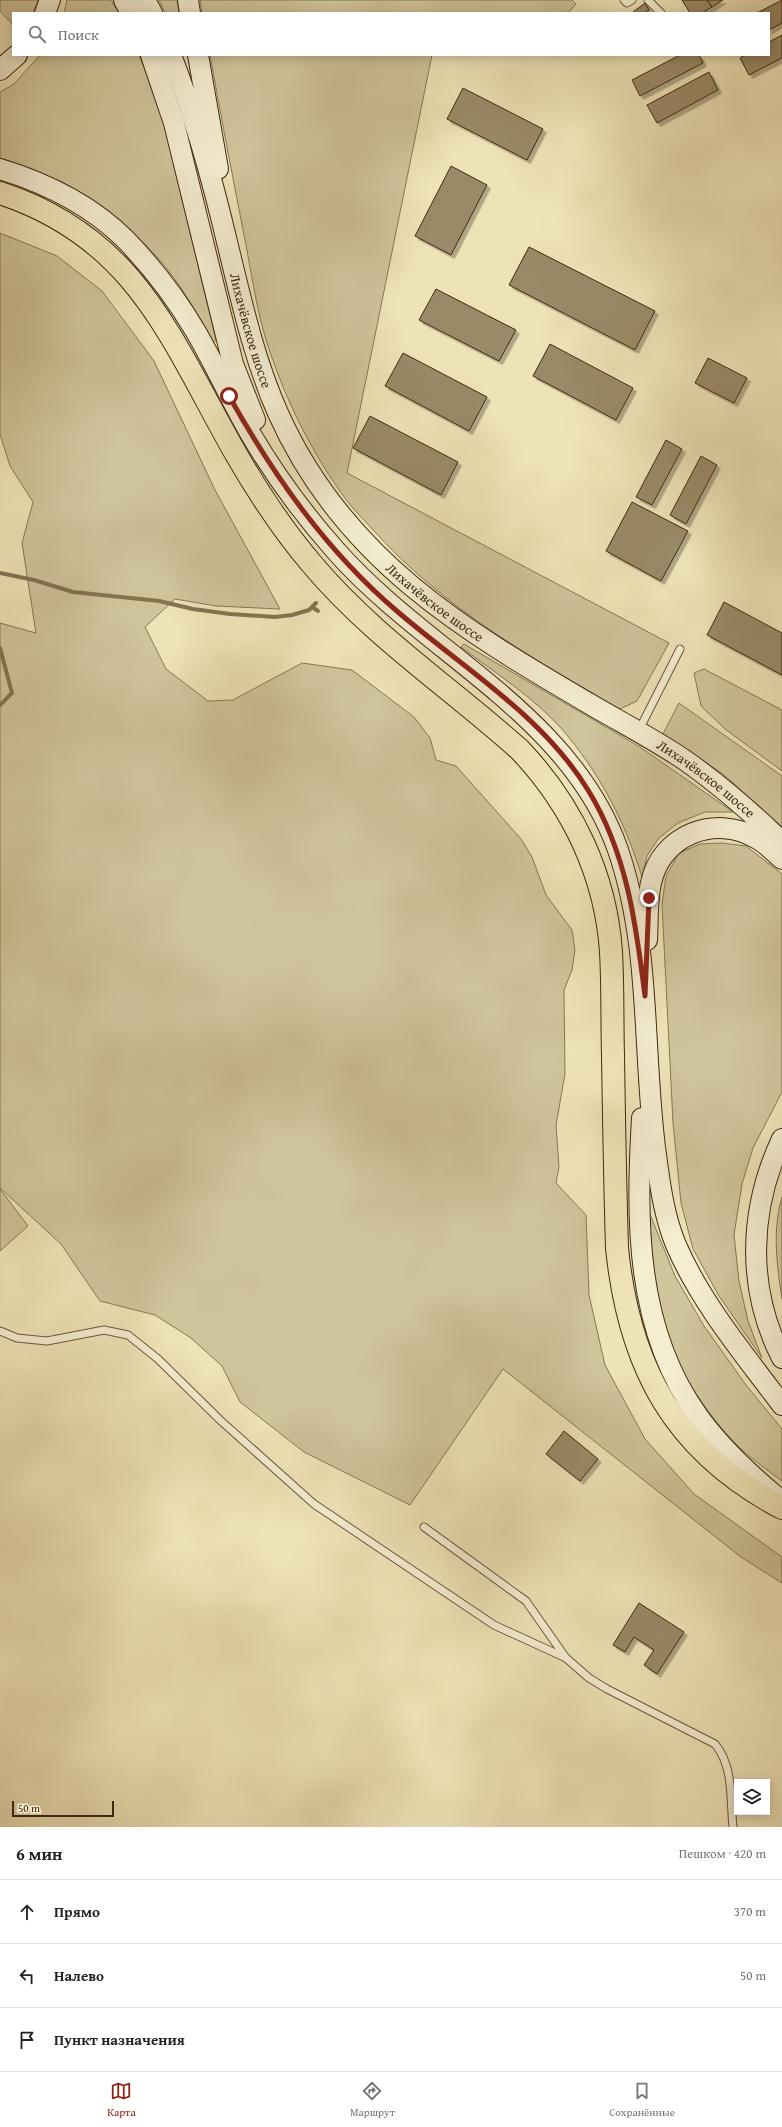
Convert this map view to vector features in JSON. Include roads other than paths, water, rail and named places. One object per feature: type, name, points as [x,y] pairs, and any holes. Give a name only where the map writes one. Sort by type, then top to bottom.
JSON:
[{"type":"highway","points":[[0,193],[19,199],[53,215],[79,231],[126,273],[150,302],[173,338],[259,493],[283,529],[345,600],[378,630],[520,750],[539,770],[576,826],[591,858],[601,891],[611,951],[617,1248],[626,1311],[645,1368],[679,1424],[728,1474],[752,1492],[782,1508]]},
{"type":"main road","points":[[45,12],[50,0]]},
{"type":"main road","points":[[124,0],[130,12]]},
{"type":"main road","points":[[145,0],[151,12]]},
{"type":"main road","points":[[188,0],[190,12]]},
{"type":"main road","points":[[0,70],[16,56]]},
{"type":"main road","points":[[151,56],[174,123],[233,364],[247,401],[267,446],[295,498]]},
{"type":"main road","points":[[172,56],[186,94],[228,246]]},
{"type":"main road","points":[[198,56],[216,153],[228,246]]},
{"type":"main road","points":[[0,169],[26,177],[59,192],[91,212],[121,236],[149,264],[196,332],[229,396],[272,470],[335,550],[363,581],[398,612],[522,714],[569,762],[588,790],[617,848],[636,921],[645,996]]},
{"type":"main road","name":"Лихачёвское шоссе","points":[[228,246],[243,313],[256,356],[278,413],[322,492],[348,525],[408,583],[459,624],[599,710],[638,730],[686,761],[728,792],[782,842]]},
{"type":"main road","points":[[782,859],[757,838],[729,829],[706,828],[688,834],[674,843],[662,857],[651,882],[645,996],[646,1046],[653,1135],[660,1187],[676,1244],[691,1274],[711,1306],[782,1405]]},
{"type":"main road","points":[[646,1046],[638,1183],[644,1275],[657,1333],[681,1388],[698,1415],[742,1467],[782,1501]]},
{"type":"main road","points":[[782,1138],[764,1183],[758,1207],[756,1238],[756,1268],[760,1295],[769,1327],[782,1358]]},
{"type":"lane","points":[[624,0],[627,3],[632,0]]},
{"type":"lane","points":[[648,0],[660,12]]},
{"type":"lane","points":[[638,730],[680,649]]},
{"type":"lane","points":[[0,1331],[17,1338],[47,1341],[104,1330],[128,1335],[158,1359],[220,1420],[314,1504],[494,1625],[566,1658]]},
{"type":"lane","points":[[424,1527],[526,1601],[566,1658],[589,1678],[607,1689],[715,1744],[724,1755],[729,1772],[732,1827]]},
{"type":"waterway","points":[[0,573],[34,580],[73,592],[159,601],[193,609],[230,614],[275,617],[292,615],[309,610],[316,603]]},
{"type":"waterway","points":[[312,607],[318,611]]},
{"type":"waterway","points":[[0,648],[12,693],[0,705]]}]
